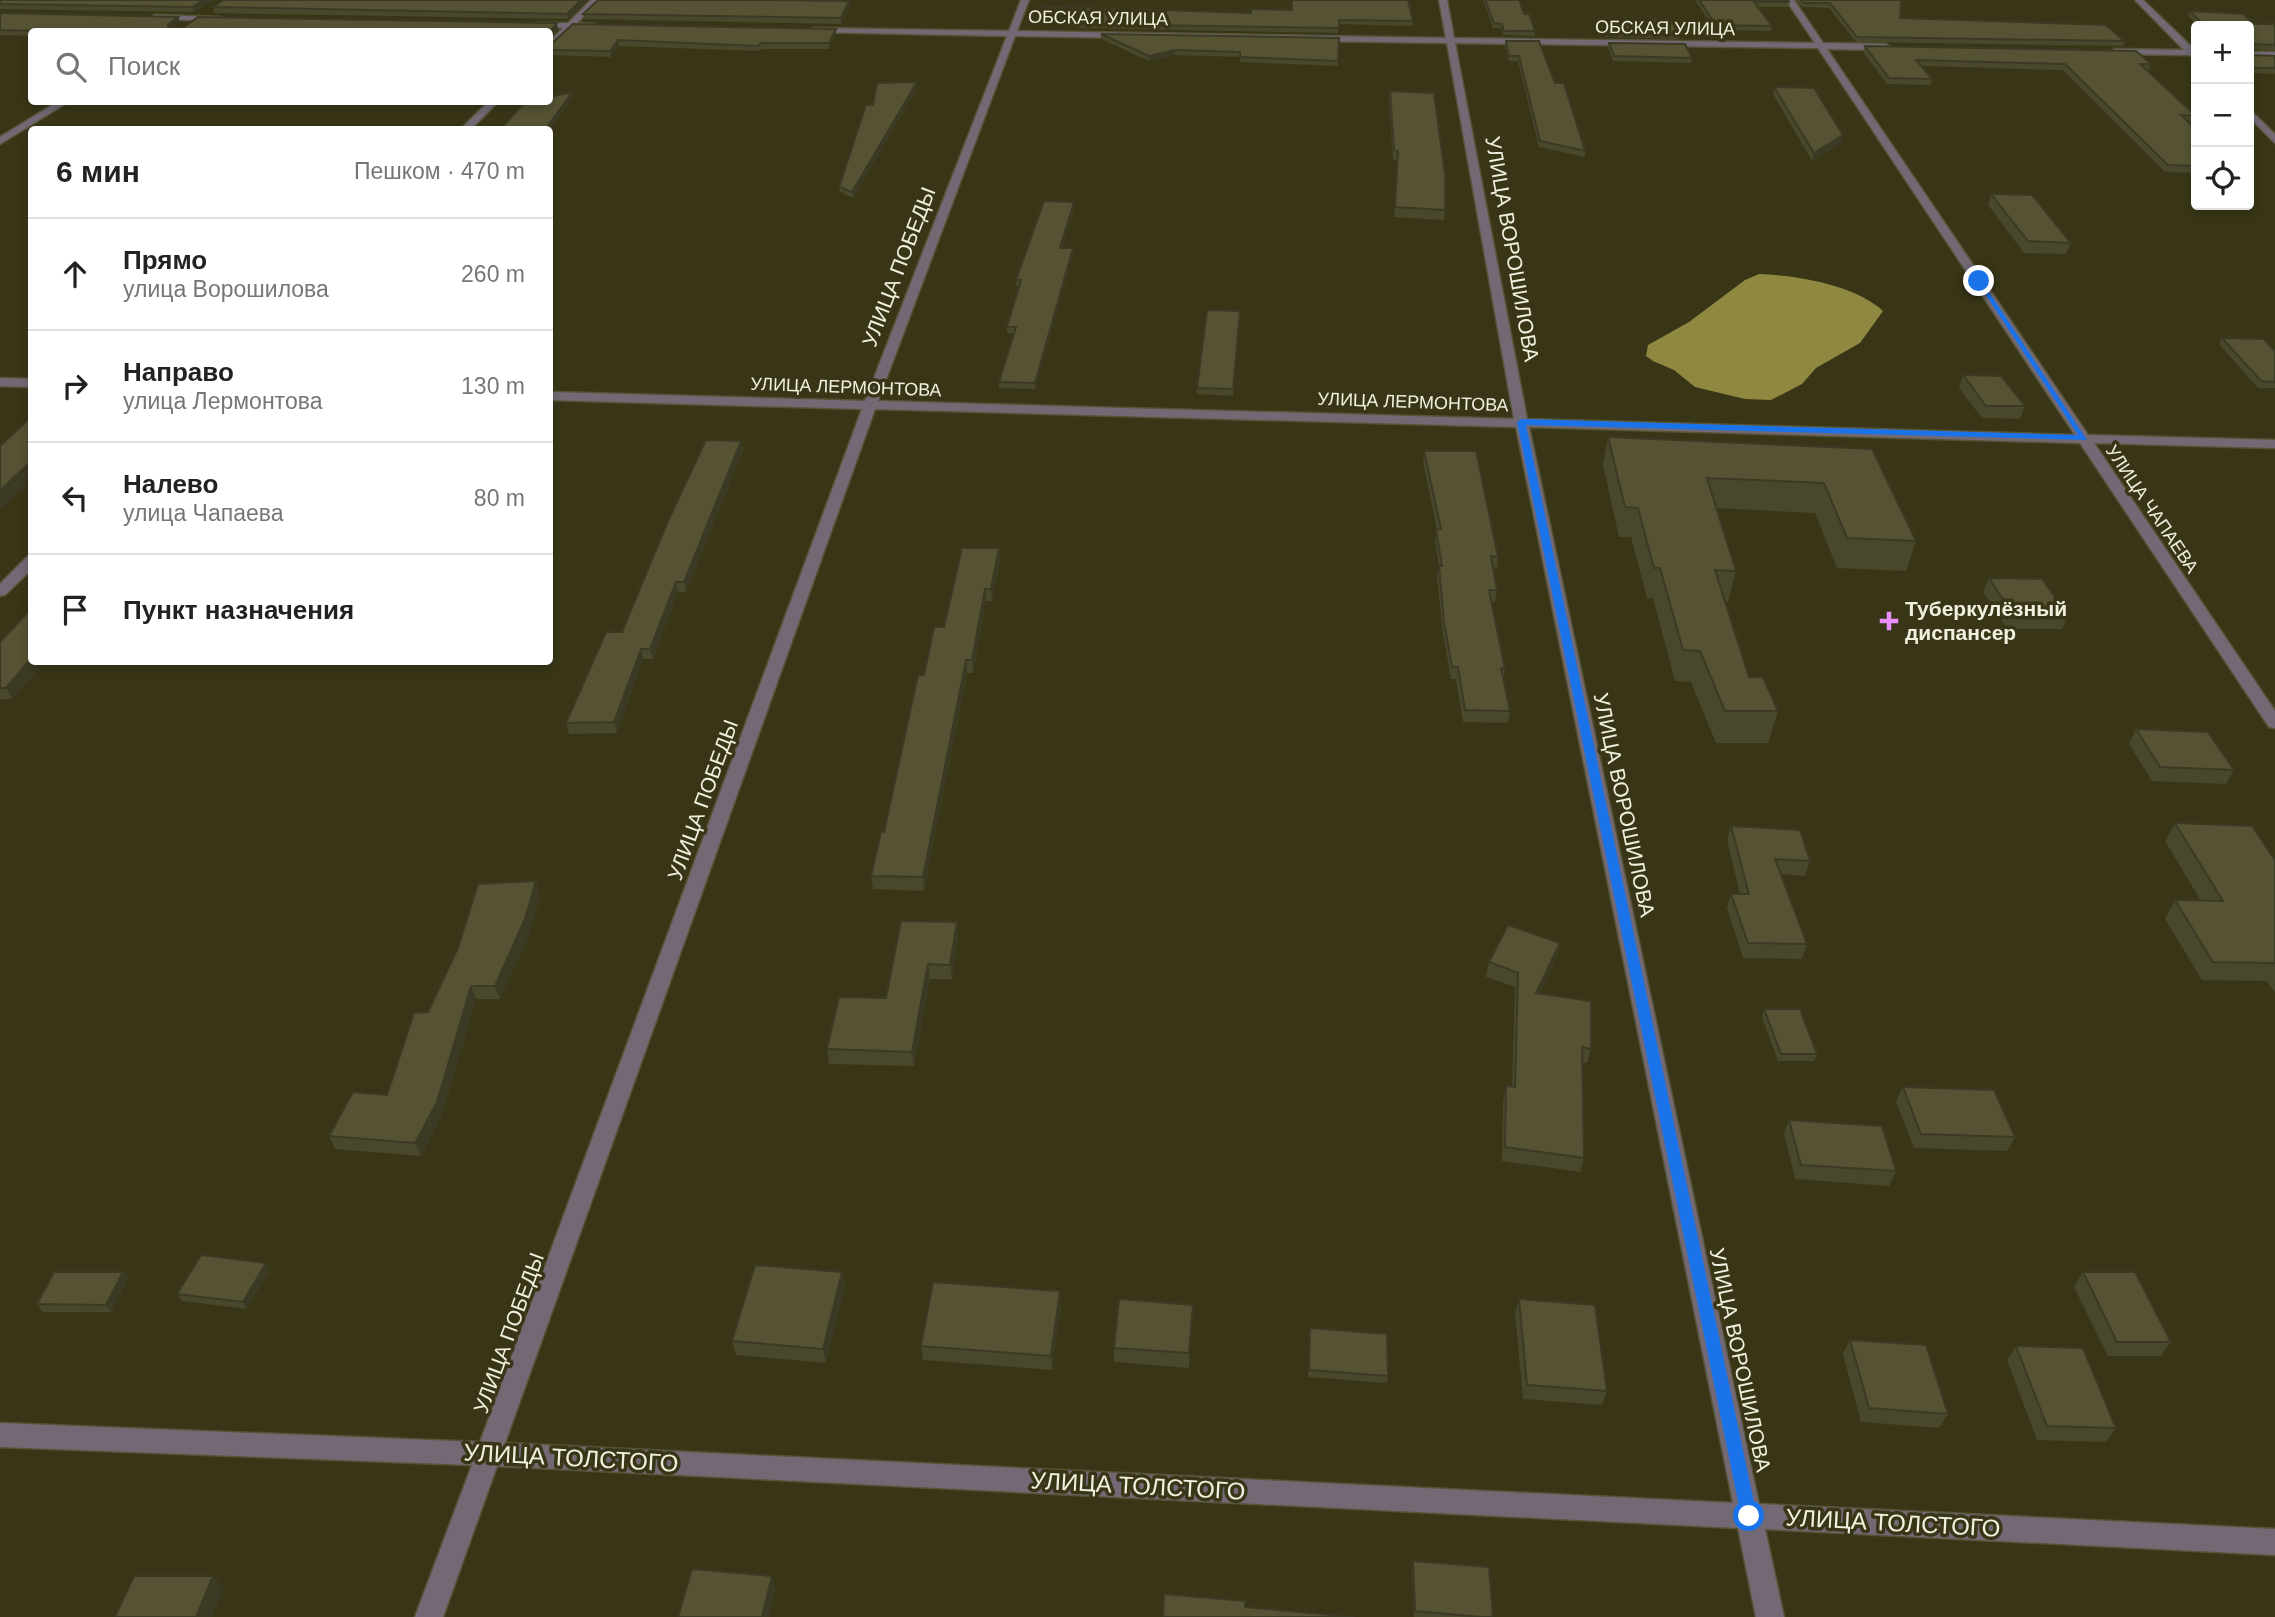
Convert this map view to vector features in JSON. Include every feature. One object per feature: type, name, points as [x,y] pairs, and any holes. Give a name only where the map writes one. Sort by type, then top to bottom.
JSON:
[{"type":"street","points":[[553,42],[596,0]]},
{"type":"street","name":"УЛИЦА ПОБЕДЫ","points":[[429,1617],[870,405],[1025,0]]},
{"type":"street","name":"УЛИЦА ВОРОШИЛОВА","points":[[1443,0],[1521,422],[1770,1617]]},
{"type":"street","name":"УЛИЦА ЧАПАЕВА","points":[[1790,0],[2275,723]]},
{"type":"street","points":[[2139,0],[2191,51]]},
{"type":"street","points":[[185,25],[214,6]]},
{"type":"street","points":[[140,17],[237,19]]},
{"type":"street","points":[[527,25],[610,26]]},
{"type":"street","name":"ОБСКАЯ УЛИЦА","points":[[804,29],[1890,48]]},
{"type":"street","points":[[2109,52],[2191,55]]},
{"type":"street","points":[[2254,54],[2275,55]]},
{"type":"street","points":[[0,141],[58,105]]},
{"type":"street","points":[[468,126],[490,105]]},
{"type":"street","points":[[2254,117],[2275,139]]},
{"type":"street","points":[[0,382],[28,383]]},
{"type":"street","name":"УЛИЦА ЛЕРМОНТОВА","points":[[553,396],[2275,444]]},
{"type":"street","points":[[0,592],[28,564]]},
{"type":"street","name":"УЛИЦА ТОЛСТОГО","points":[[0,1435],[489,1454],[2275,1542]]},
{"type":"shaded area","points":[[1759,274],[1807,279],[1841,288],[1857,294],[1883,311],[1860,343],[1816,368],[1802,384],[1771,400],[1745,399],[1695,387],[1674,370],[1646,356],[1648,345],[1689,322],[1745,280]]},
{"type":"building","points":[[0,0],[204,0],[192,7],[0,4]]},
{"type":"building","points":[[223,0],[581,0],[567,14],[213,7]]},
{"type":"building","points":[[598,0],[849,1],[841,18],[583,14]]},
{"type":"building","points":[[1292,0],[1408,0],[1413,21],[1339,20],[1339,28],[1077,24],[1037,6],[1251,13],[1251,9],[1292,10]]},
{"type":"building","points":[[1485,0],[1519,0],[1524,14],[1529,14],[1535,31],[1504,31],[1502,24],[1494,23]]},
{"type":"building","points":[[1699,0],[1789,2],[1754,2],[1772,26],[1716,25]]},
{"type":"building","points":[[1801,0],[1901,0],[1900,18],[2106,25],[2124,41],[1857,37],[1830,3],[1803,3]]},
{"type":"building","points":[[2190,11],[2243,14],[2251,21],[2200,21]]},
{"type":"building","points":[[0,13],[178,17],[168,25],[169,28],[0,30]]},
{"type":"building","points":[[198,17],[557,23],[553,28],[182,28]]},
{"type":"building","points":[[1600,18],[1672,19],[1680,34],[1606,32]]},
{"type":"building","points":[[573,24],[836,29],[829,43],[760,43],[758,46],[618,40],[610,51],[553,50],[553,42]]},
{"type":"building","points":[[2254,24],[2275,24],[2275,45],[2254,44]]},
{"type":"building","points":[[1101,34],[1339,38],[1338,61],[1240,57],[1240,52],[1175,50],[1149,56]]},
{"type":"building","points":[[1506,41],[1539,41],[1555,83],[1564,83],[1585,151],[1540,141],[1519,56],[1509,56]]},
{"type":"building","points":[[1609,43],[1685,44],[1692,58],[1614,56]]},
{"type":"building","points":[[1865,46],[2136,51],[2151,64],[2140,64],[2191,111],[2191,116],[2181,115],[2191,124],[2191,166],[2168,165],[2065,64],[1916,60],[1932,79],[1889,78]]},
{"type":"building","points":[[2254,55],[2275,56],[2275,68],[2254,68]]},
{"type":"building","points":[[917,82],[852,192],[839,187],[866,105],[873,105],[877,83]]},
{"type":"building","points":[[1774,87],[1814,88],[1843,135],[1814,153]]},
{"type":"building","points":[[1390,91],[1434,93],[1445,174],[1445,210],[1395,207],[1398,151],[1394,150]]},
{"type":"building","points":[[572,92],[548,126],[504,126],[522,105],[553,105],[553,96]]},
{"type":"building","points":[[1991,194],[2032,195],[2071,243],[2028,241]]},
{"type":"building","points":[[1044,201],[1074,202],[1060,248],[1073,248],[1035,383],[999,382],[1016,327],[1007,327],[1021,280],[1016,280]]},
{"type":"building","points":[[1207,310],[1240,311],[1233,389],[1197,388]]},
{"type":"building","points":[[2222,338],[2264,339],[2275,351],[2275,382],[2261,381]]},
{"type":"building","points":[[1963,375],[2001,376],[2025,406],[1986,406]]},
{"type":"building","points":[[28,420],[28,464],[0,491],[0,446]]},
{"type":"building","points":[[1608,437],[1872,449],[1916,541],[1847,538],[1824,483],[1707,478],[1736,571],[1715,570],[1749,677],[1763,677],[1778,711],[1725,711],[1700,651],[1683,650],[1660,568],[1654,568],[1638,508],[1625,507]]},
{"type":"building","points":[[706,440],[741,441],[684,582],[676,582],[650,649],[641,649],[614,722],[566,723],[606,632],[622,632],[668,521]]},
{"type":"building","points":[[1424,451],[1476,451],[1498,557],[1491,556],[1497,590],[1489,590],[1505,669],[1501,668],[1510,711],[1465,710],[1458,667],[1452,667],[1444,622],[1439,566],[1442,566],[1436,529],[1441,529]]},
{"type":"building","points":[[962,548],[999,548],[991,589],[985,589],[972,660],[966,660],[923,877],[871,876],[881,832],[884,832],[918,675],[924,675],[934,627],[944,627]]},
{"type":"building","points":[[1989,578],[2042,579],[2068,616],[2013,615]]},
{"type":"building","points":[[28,612],[28,663],[6,688],[0,688],[0,642]]},
{"type":"building","points":[[2136,729],[2208,732],[2234,770],[2160,767]]},
{"type":"building","points":[[2175,823],[2252,826],[2275,860],[2275,963],[2213,962],[2175,900],[2223,901]]},
{"type":"building","points":[[1731,826],[1800,830],[1810,861],[1775,859],[1807,944],[1748,943],[1731,894],[1749,894]]},
{"type":"building","points":[[536,881],[525,919],[495,986],[471,986],[437,1102],[415,1143],[329,1136],[353,1092],[387,1095],[414,1013],[428,1012],[458,948],[478,884]]},
{"type":"building","points":[[901,921],[957,922],[950,965],[928,964],[912,1052],[827,1049],[839,997],[886,998]]},
{"type":"building","points":[[1508,925],[1560,943],[1536,993],[1591,1001],[1591,1049],[1582,1047],[1584,1158],[1505,1147],[1506,1086],[1515,1087],[1518,973],[1489,962]]},
{"type":"building","points":[[1764,1009],[1800,1009],[1817,1054],[1781,1054]]},
{"type":"building","points":[[1903,1087],[1994,1090],[2015,1137],[1921,1134]]},
{"type":"building","points":[[1789,1120],[1882,1126],[1896,1171],[1801,1165]]},
{"type":"building","points":[[201,1255],[266,1263],[243,1302],[177,1294]]},
{"type":"building","points":[[755,1265],[842,1272],[823,1349],[732,1341]]},
{"type":"building","points":[[54,1272],[123,1272],[106,1305],[37,1304]]},
{"type":"building","points":[[2083,1272],[2135,1272],[2171,1342],[2117,1342]]},
{"type":"building","points":[[933,1282],[1060,1291],[1051,1356],[921,1346]]},
{"type":"building","points":[[1119,1299],[1193,1305],[1189,1353],[1114,1348]]},
{"type":"building","points":[[1519,1299],[1595,1305],[1607,1391],[1527,1385]]},
{"type":"building","points":[[1310,1328],[1387,1334],[1388,1376],[1309,1370]]},
{"type":"building","points":[[1850,1340],[1926,1345],[1948,1414],[1869,1408]]},
{"type":"building","points":[[2016,1346],[2083,1348],[2116,1428],[2047,1426]]},
{"type":"building","points":[[1413,1561],[1489,1567],[1493,1617],[1415,1611]]},
{"type":"building","points":[[692,1569],[772,1576],[762,1617],[678,1617]]},
{"type":"building","points":[[134,1576],[213,1576],[196,1617],[115,1617]]},
{"type":"building","points":[[1164,1594],[1245,1601],[1245,1607],[1354,1617],[1163,1617]]},
{"type":"place","name":"Туберкулёзный диспансер","points":[[1889,621]]},
{"type":"route","points":[[1749,1516],[1521,422],[2084,438],[1979,281]]}]
